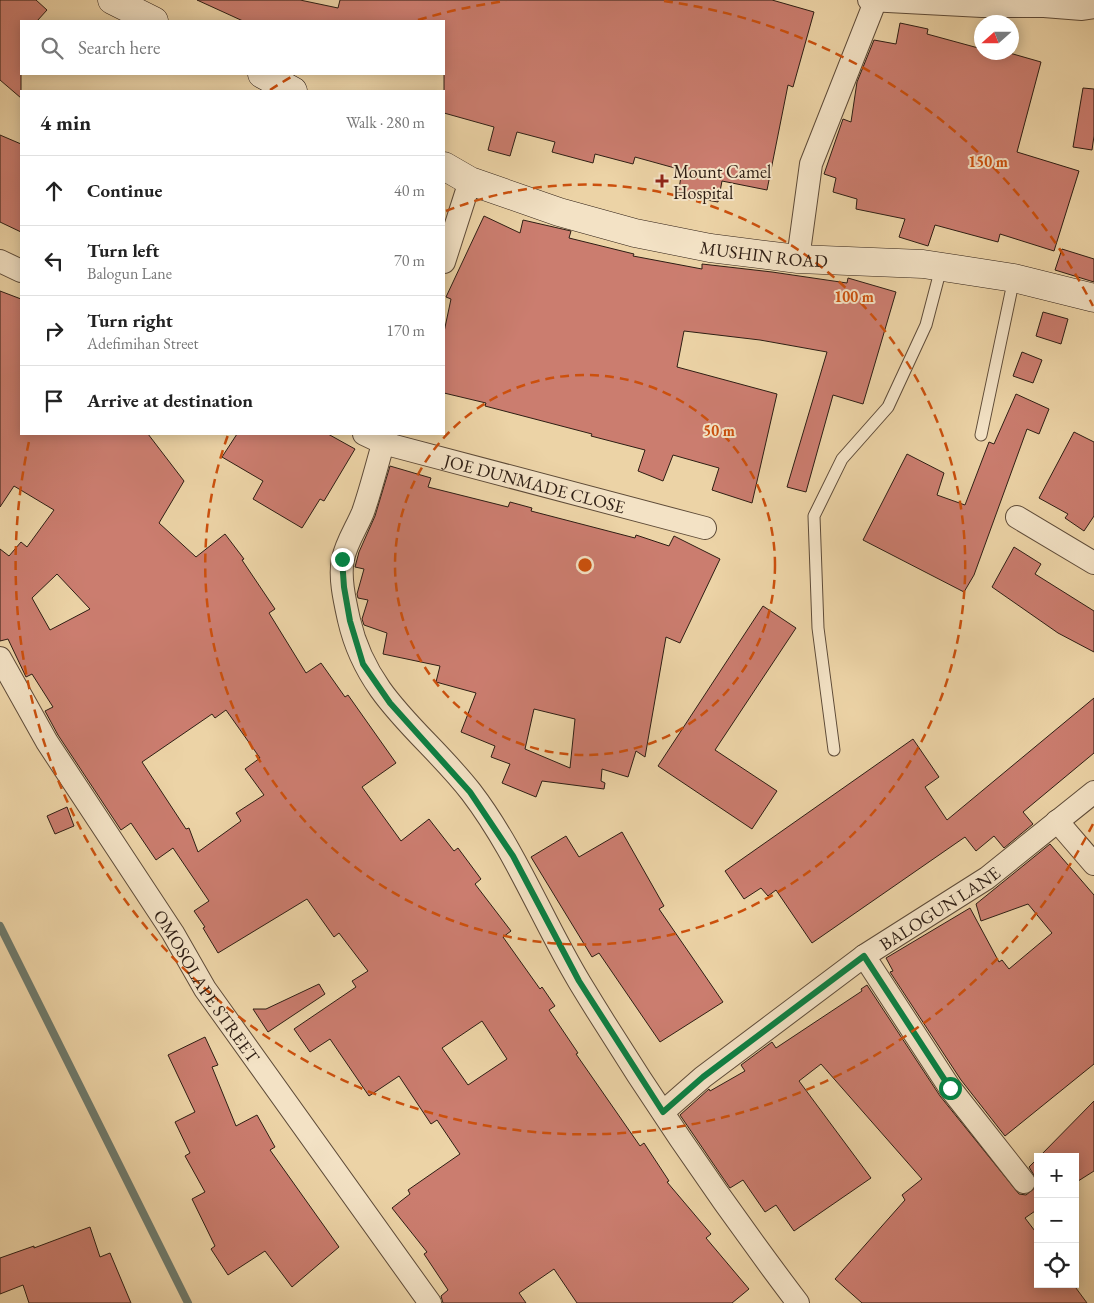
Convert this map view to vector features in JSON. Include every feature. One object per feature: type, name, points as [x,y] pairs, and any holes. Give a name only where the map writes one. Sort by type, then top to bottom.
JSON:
[{"type":"main road","points":[[112,0],[152,20]]},
{"type":"main road","points":[[264,75],[291,90]]},
{"type":"main road","name":"MUSHIN ROAD","points":[[445,167],[470,181],[559,212],[635,233],[710,248],[798,259],[923,264],[1014,278],[1094,298]]},
{"type":"street","points":[[798,259],[811,164],[872,1],[982,6],[1043,3],[1082,9],[1094,7]]},
{"type":"street","points":[[445,259],[470,181]]},
{"type":"street","points":[[0,261],[20,271]]},
{"type":"street","points":[[378,437],[362,513],[342,559],[344,587],[350,621],[363,664],[390,703],[470,792],[513,856],[579,981],[663,1112],[742,1229],[798,1303]]},
{"type":"street","name":"JOE DUNMADE CLOSE","points":[[378,437],[705,528]]},
{"type":"street","points":[[1017,517],[1094,563]]},
{"type":"street","name":"OMOSOLAPE STREET","points":[[0,658],[47,742],[173,933],[205,989],[430,1303]]},
{"type":"street","name":"BALOGUN LANE","points":[[663,1112],[703,1077],[864,956],[987,878],[1094,792]]},
{"type":"street","points":[[1057,821],[1094,864]]},
{"type":"street","points":[[864,956],[950,1088],[1024,1182]]},
{"type":"lane","points":[[834,750],[818,628],[814,516],[842,459],[888,407],[926,325],[941,268]]},
{"type":"lane","points":[[981,435],[1014,278]]},
{"type":"building","points":[[0,0],[36,0],[47,10],[38,20],[20,20],[20,97],[0,80]]},
{"type":"building","points":[[197,0],[300,0],[338,8],[340,0],[772,0],[814,12],[793,87],[788,85],[767,190],[722,181],[718,202],[678,195],[682,170],[635,157],[633,164],[595,154],[593,163],[552,152],[555,142],[517,132],[510,156],[488,150],[494,127],[445,113],[445,20],[241,20]]},
{"type":"building","points":[[900,23],[928,29],[927,34],[974,47],[974,60],[1019,60],[1019,56],[1041,62],[1017,152],[1079,171],[1054,251],[1000,234],[998,242],[935,225],[928,246],[899,237],[905,219],[856,209],[857,199],[833,192],[836,178],[824,174],[843,119],[851,122],[857,82],[874,40],[896,44]]},
{"type":"building","points":[[1083,88],[1094,89],[1094,136],[1092,150],[1073,147]]},
{"type":"building","points":[[0,135],[20,144],[20,232],[0,222]]},
{"type":"building","points":[[484,216],[520,233],[523,220],[571,231],[569,238],[634,254],[633,256],[702,269],[702,264],[847,283],[848,278],[896,292],[863,404],[833,395],[806,492],[787,487],[827,352],[760,340],[684,331],[677,367],[777,394],[752,503],[712,490],[719,468],[673,455],[663,481],[638,471],[645,450],[485,406],[486,403],[445,393],[445,327],[451,299],[446,297]]},
{"type":"building","points":[[1062,249],[1094,259],[1094,282],[1055,270]]},
{"type":"building","points":[[0,291],[20,299],[20,435],[149,435],[184,481],[159,523],[196,557],[225,534],[244,559],[242,560],[275,609],[269,613],[306,673],[321,663],[345,697],[348,695],[396,763],[362,787],[401,841],[429,819],[454,851],[458,848],[481,879],[475,884],[511,931],[503,937],[540,989],[542,987],[555,1006],[549,1010],[578,1053],[576,1054],[640,1146],[644,1143],[669,1181],[667,1182],[711,1234],[706,1238],[749,1289],[732,1303],[577,1303],[554,1269],[519,1293],[526,1303],[443,1303],[441,1296],[448,1290],[424,1254],[427,1252],[392,1208],[410,1194],[408,1190],[460,1154],[437,1120],[431,1124],[399,1076],[369,1096],[330,1039],[310,1052],[294,1029],[356,987],[352,981],[368,971],[339,933],[334,937],[307,899],[218,953],[203,928],[205,927],[194,911],[209,901],[173,848],[156,860],[131,823],[121,830],[58,735],[45,711],[53,707],[32,674],[26,677],[8,639],[0,641],[0,549],[9,556],[21,542],[27,547],[54,510],[14,486],[0,507]],"holes":[[[57,574],[90,609],[50,630],[32,598]],[[226,710],[260,758],[245,769],[264,795],[236,813],[241,821],[198,852],[189,828],[186,829],[142,762],[212,714],[215,718]],[[482,1021],[507,1059],[468,1085],[442,1048]]]},
{"type":"building","points":[[1043,312],[1068,319],[1061,344],[1036,336]]},
{"type":"building","points":[[1022,352],[1042,360],[1033,383],[1013,376]]},
{"type":"building","points":[[1016,394],[1049,409],[1039,434],[1027,429],[974,575],[964,592],[863,540],[907,454],[944,473],[937,495],[965,505],[989,442],[994,444]]},
{"type":"building","points":[[1074,432],[1094,442],[1094,516],[1084,531],[1065,518],[1068,514],[1039,498]]},
{"type":"building","points":[[236,435],[330,435],[355,449],[324,501],[320,499],[302,528],[253,499],[263,481],[222,457]]},
{"type":"building","points":[[390,466],[431,478],[428,487],[508,507],[510,502],[532,508],[531,511],[635,538],[636,535],[669,546],[674,536],[720,559],[680,643],[666,637],[645,757],[636,751],[628,777],[602,769],[601,781],[605,783],[604,789],[542,781],[536,797],[502,783],[510,764],[491,757],[495,746],[461,732],[476,693],[436,682],[440,666],[383,654],[387,633],[364,625],[362,619],[368,600],[358,598],[357,594],[364,569],[355,567],[359,552],[375,516]],"holes":[[[534,709],[575,719],[570,768],[525,749]]]},
{"type":"building","points":[[1014,547],[1041,564],[1035,574],[1094,611],[1094,652],[1058,633],[992,587]]},
{"type":"building","points":[[763,606],[796,628],[715,750],[777,791],[752,829],[658,766]]},
{"type":"building","points":[[1094,698],[1094,753],[1023,812],[1033,824],[1004,848],[994,836],[976,851],[965,837],[812,943],[776,890],[768,896],[761,888],[744,899],[725,871],[913,739],[939,777],[925,787],[947,820]]},
{"type":"building","points":[[67,807],[74,826],[55,834],[47,816]]},
{"type":"building","points":[[622,832],[664,906],[659,909],[723,1002],[660,1042],[599,953],[592,957],[531,857],[566,836],[579,857]]},
{"type":"building","points":[[1050,844],[1094,895],[1094,1064],[1005,1136],[961,1080],[890,972],[893,971],[886,958],[970,908],[999,962],[1002,960],[1009,969],[1052,933],[1028,904],[981,921],[976,904]]},
{"type":"building","points":[[319,984],[325,994],[268,1032],[253,1009],[266,1009]]},
{"type":"building","points":[[867,985],[940,1096],[1019,1194],[1026,1195],[1034,1189],[1034,1212],[1025,1218],[1034,1230],[1034,1288],[1076,1288],[1087,1303],[862,1303],[835,1279],[905,1200],[902,1195],[922,1179],[821,1064],[799,1081],[871,1178],[794,1231],[776,1205],[765,1212],[743,1180],[730,1188],[680,1115],[709,1089],[710,1091],[745,1071],[741,1065],[772,1042],[776,1048],[862,991],[861,989]]},
{"type":"building","points":[[205,1037],[218,1065],[212,1067],[236,1126],[257,1115],[275,1147],[270,1150],[339,1247],[292,1287],[265,1251],[228,1275],[211,1249],[215,1246],[192,1199],[205,1192],[185,1156],[190,1153],[175,1122],[195,1112],[168,1055]]},
{"type":"building","points":[[1094,1101],[1094,1171],[1079,1180],[1079,1153],[1043,1153]]},
{"type":"building","points":[[1034,1162],[1034,1175],[1029,1167]]},
{"type":"building","points":[[90,1227],[100,1257],[110,1253],[131,1303],[29,1303],[23,1285],[0,1294],[0,1258],[34,1246],[34,1248]]},
{"type":"waterway","points":[[0,926],[188,1303]]},
{"type":"place","name":"Mount Camel Hospital","points":[[662,181]]},
{"type":"route","points":[[342,559],[344,587],[350,621],[363,664],[390,703],[470,792],[513,856],[579,981],[663,1112],[703,1077],[864,956],[892,1002],[950,1088]]}]
